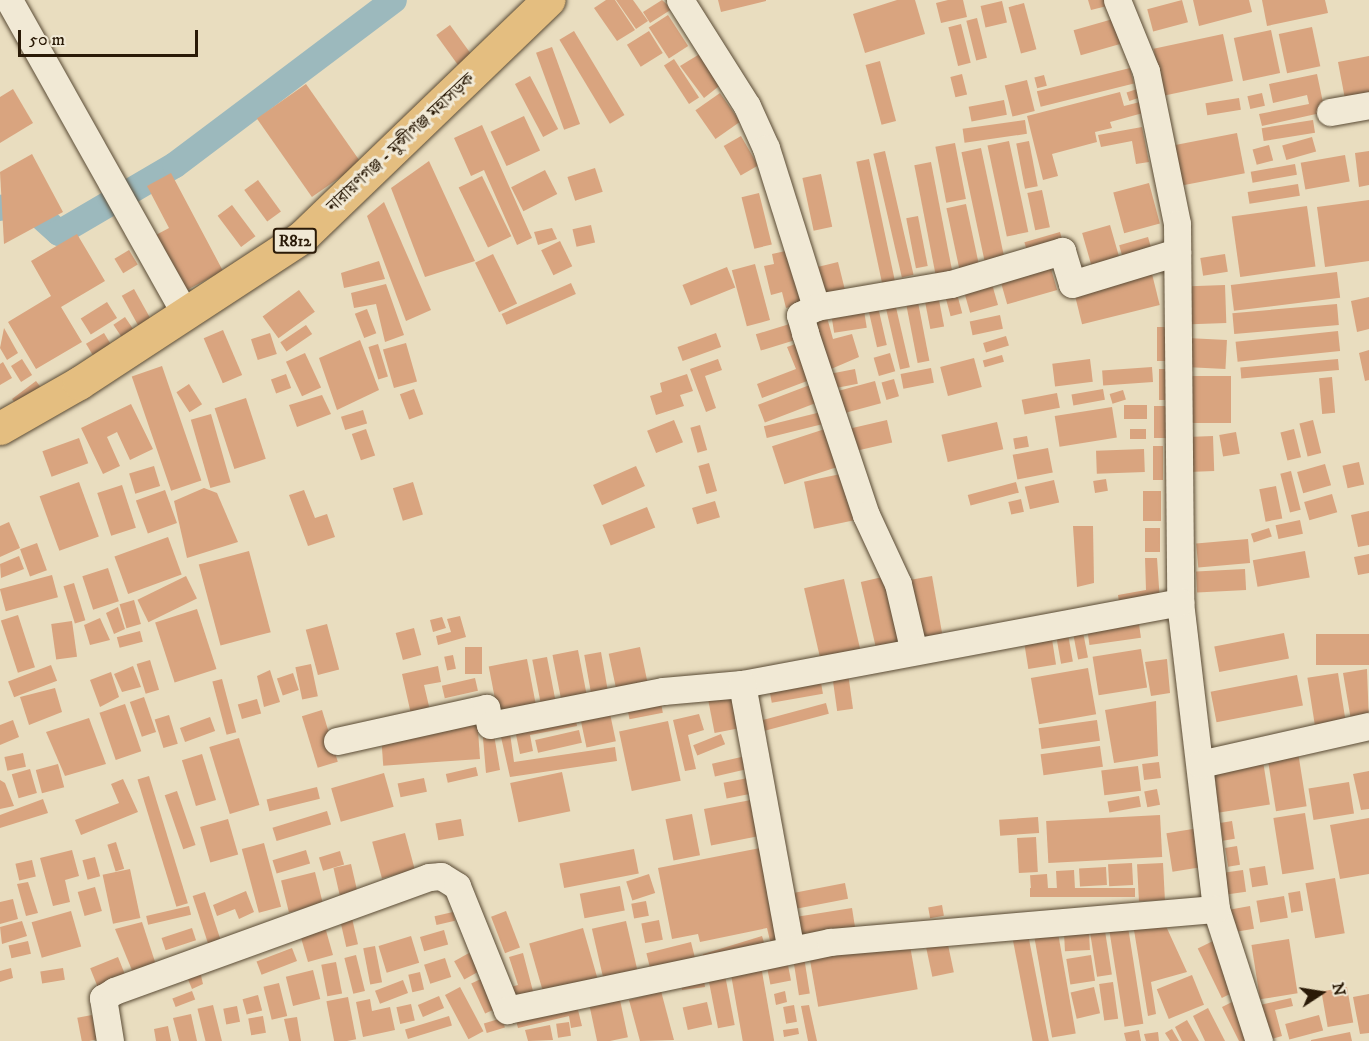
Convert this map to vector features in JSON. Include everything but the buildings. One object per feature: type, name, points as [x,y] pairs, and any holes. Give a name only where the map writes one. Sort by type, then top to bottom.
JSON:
[{"type":"main road","name":"নারায়ণগঞ্জ - মুন্সীগঞ্জ মহাসড়ক","points":[[0,428],[185,314],[302,237],[548,0]]},
{"type":"street","points":[[9,0],[185,314]]},
{"type":"street","points":[[680,0],[756,127],[816,307]]},
{"type":"street","points":[[1117,0],[1146,71],[1177,224],[1180,602],[1216,909],[1259,1041]]},
{"type":"street","points":[[1330,112],[1369,105]]},
{"type":"street","points":[[913,648],[898,584],[866,515],[800,315],[816,307],[951,284],[1062,251],[1072,284],[1177,252]]},
{"type":"street","points":[[338,741],[486,708],[490,726],[663,691],[742,684],[913,648],[1180,602]]},
{"type":"street","points":[[742,684],[791,950]]},
{"type":"street","points":[[1200,764],[1369,726]]},
{"type":"street","points":[[110,1041],[103,998],[114,991],[429,877],[441,876],[457,886],[507,1010],[830,942],[1216,909]]},
{"type":"waterway","points":[[0,208],[27,204],[59,233],[175,165],[394,0]]}]
